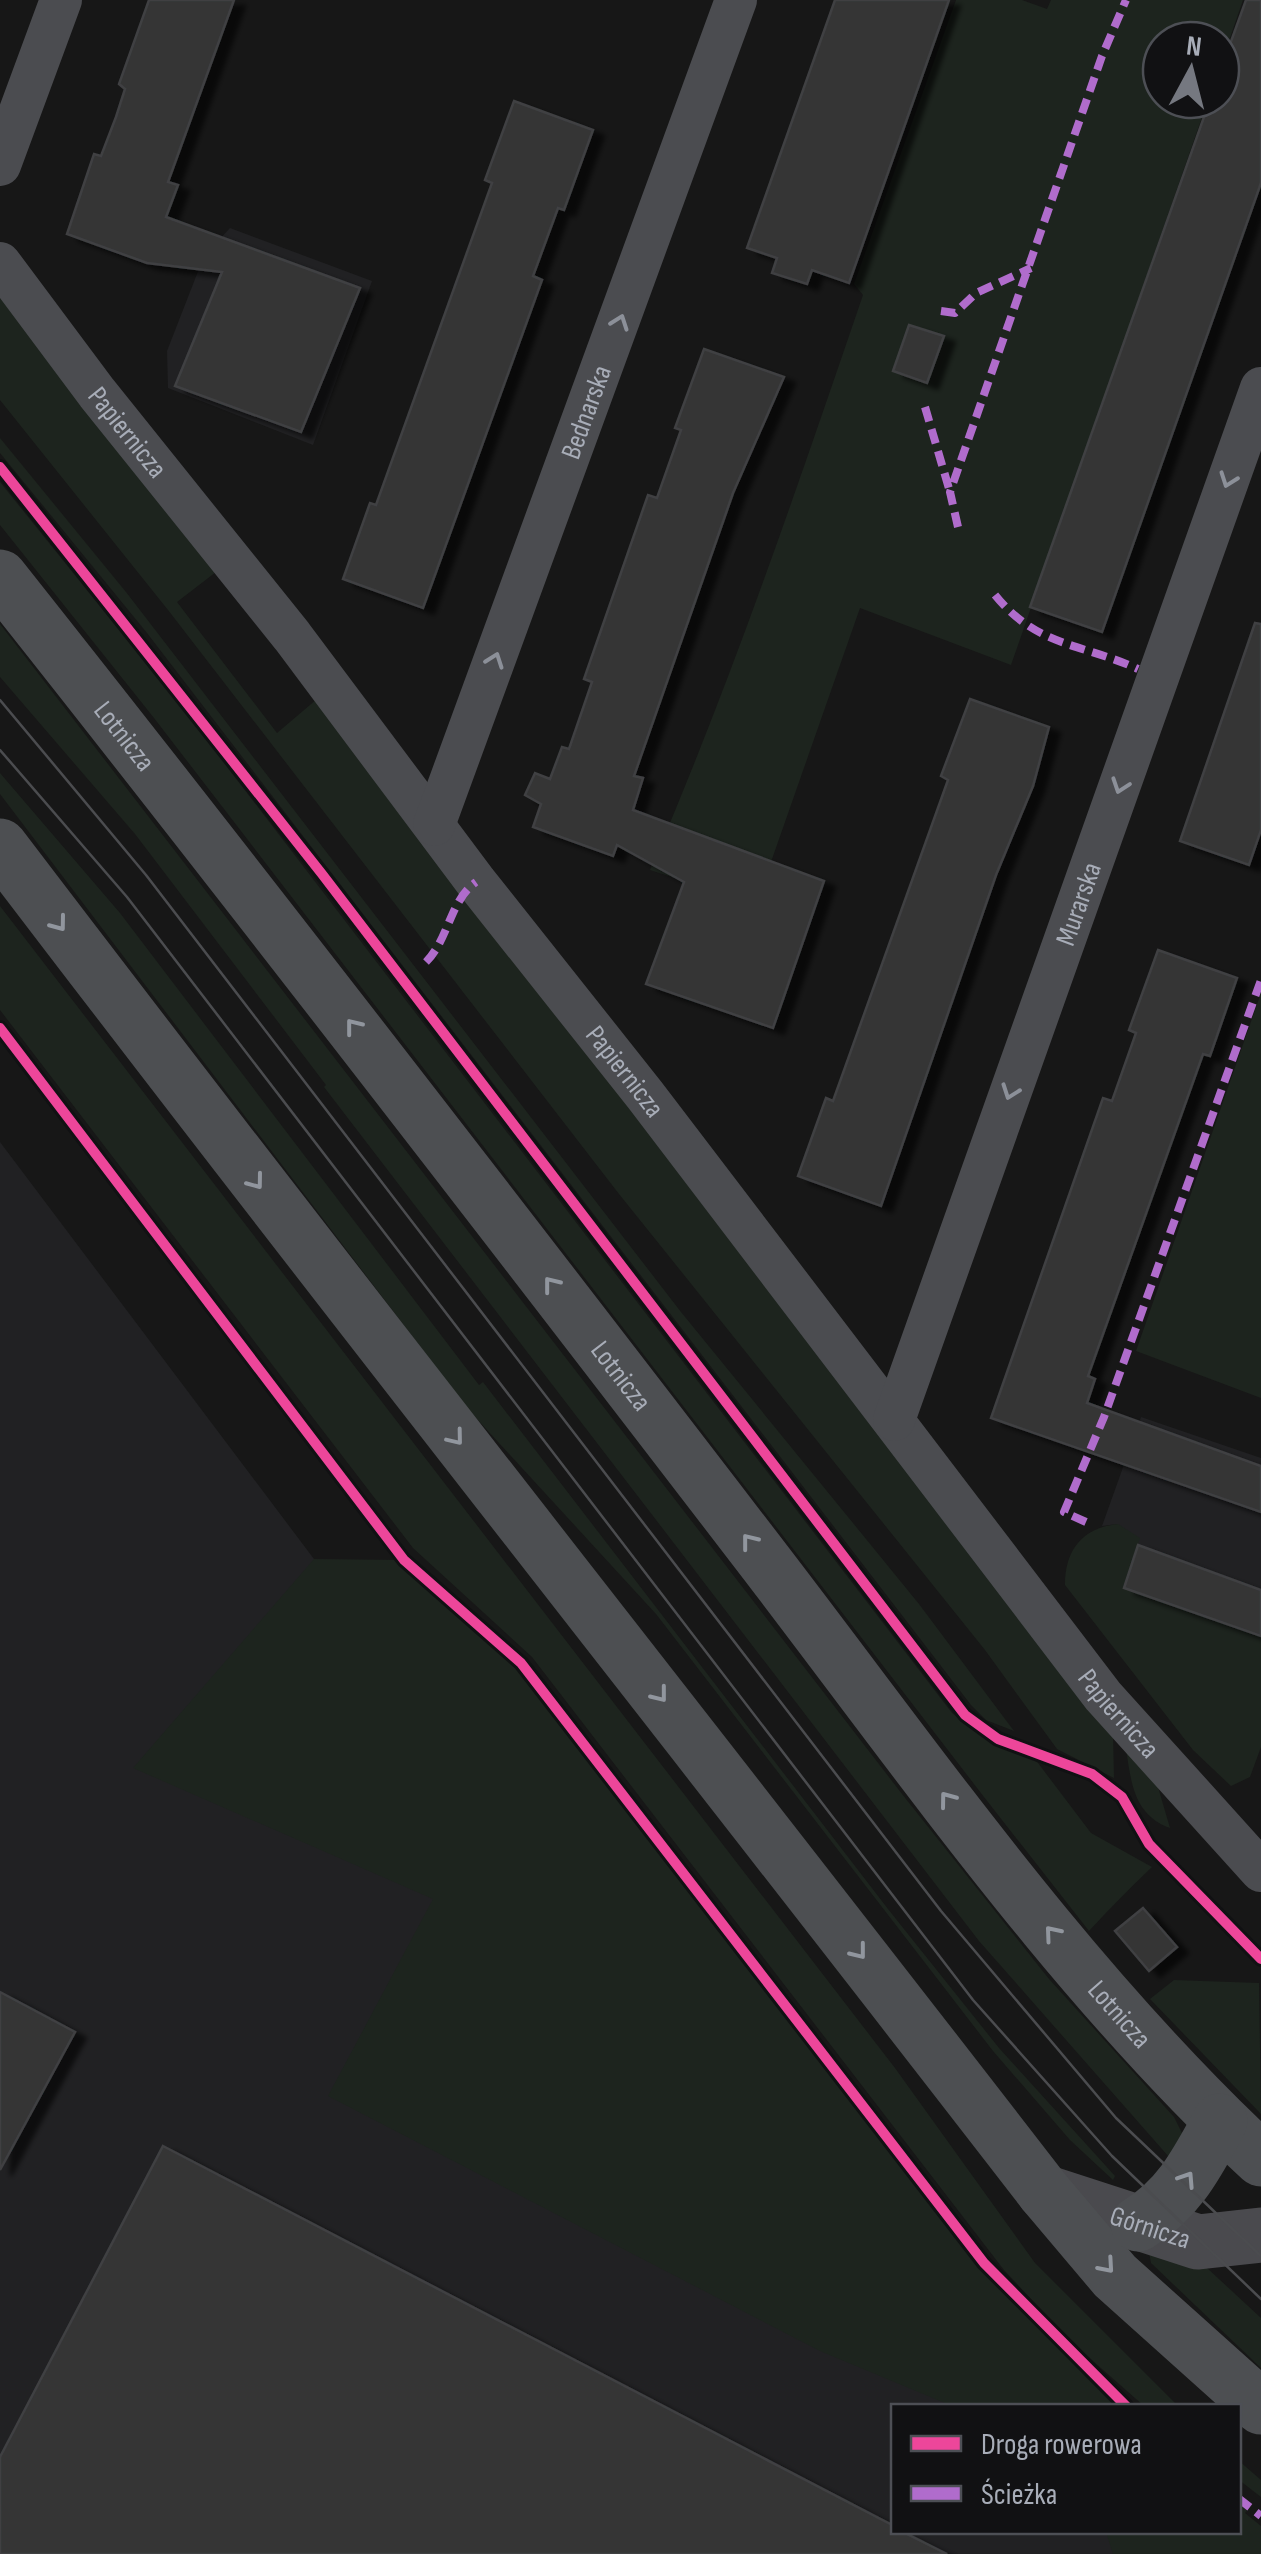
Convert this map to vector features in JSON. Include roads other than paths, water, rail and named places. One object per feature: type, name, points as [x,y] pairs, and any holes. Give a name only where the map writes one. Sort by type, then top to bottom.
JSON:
[{"type":"main road","name":"Lotnicza","points":[[0,577],[250,891],[1006,1877],[1089,1978],[1220,2121],[1261,2159]]},
{"type":"main road","points":[[0,846],[344,1298],[601,1618],[1044,2192],[1115,2276],[1261,2407]]},
{"type":"main road","points":[[1138,2224],[1164,2208],[1184,2187],[1220,2121]]},
{"type":"street","points":[[0,165],[16,73],[61,0]]},
{"type":"street","name":"Bednarska","points":[[434,825],[736,0]]},
{"type":"street","name":"Papiernicza","points":[[0,263],[1103,1696],[1261,1872]]},
{"type":"street","name":"Murarska","points":[[894,1420],[1261,388]]},
{"type":"street","name":"Górnicza","points":[[1044,2192],[1198,2242],[1261,2235]]},
{"type":"tram line","points":[[0,700],[146,875],[941,1911],[1116,2118],[1261,2256]]},
{"type":"tram line","points":[[0,750],[127,897],[973,2000],[1112,2156],[1261,2299]]}]
